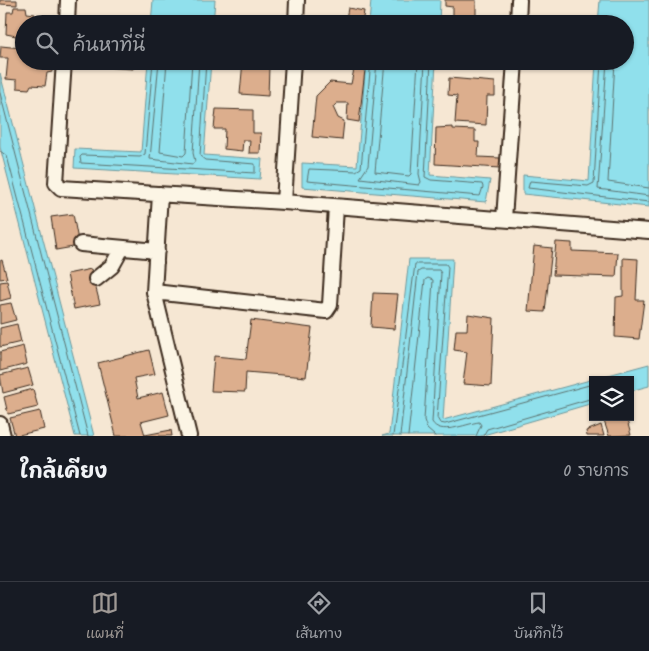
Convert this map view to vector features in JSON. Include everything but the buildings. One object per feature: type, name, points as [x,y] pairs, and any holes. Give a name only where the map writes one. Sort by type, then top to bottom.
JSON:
[{"type":"street","points":[[67,15],[68,0]]},
{"type":"street","points":[[296,15],[297,0]]},
{"type":"street","points":[[518,15],[519,0]]},
{"type":"street","points":[[63,70],[57,186],[649,231]]},
{"type":"street","points":[[284,202],[292,70]]},
{"type":"street","points":[[504,219],[514,70]]},
{"type":"street","points":[[160,194],[154,292],[189,436]]},
{"type":"street","points":[[154,292],[326,311],[330,305],[336,207]]},
{"type":"street","points":[[81,244],[157,251]]},
{"type":"street","points":[[96,280],[112,266],[122,248]]},
{"type":"street","points":[[0,424],[3,436]]},
{"type":"water","points":[[153,0],[215,0],[214,15],[152,15]]},
{"type":"water","points":[[371,0],[440,0],[439,15],[370,15]]},
{"type":"water","points":[[600,0],[649,0],[649,207],[523,194],[523,175],[589,181],[595,70],[634,70],[634,15],[599,15]]},
{"type":"water","points":[[147,70],[210,70],[204,155],[262,159],[260,179],[74,168],[75,149],[141,152]]},
{"type":"water","points":[[365,70],[436,70],[430,175],[490,180],[486,202],[302,187],[302,163],[357,166]]},
{"type":"water","points":[[0,73],[94,436],[75,436],[0,147]]},
{"type":"water","points":[[409,259],[453,259],[443,420],[589,380],[589,404],[480,436],[382,436],[389,434]]},
{"type":"water","points":[[649,364],[649,386],[634,390],[634,376],[605,376]]}]
